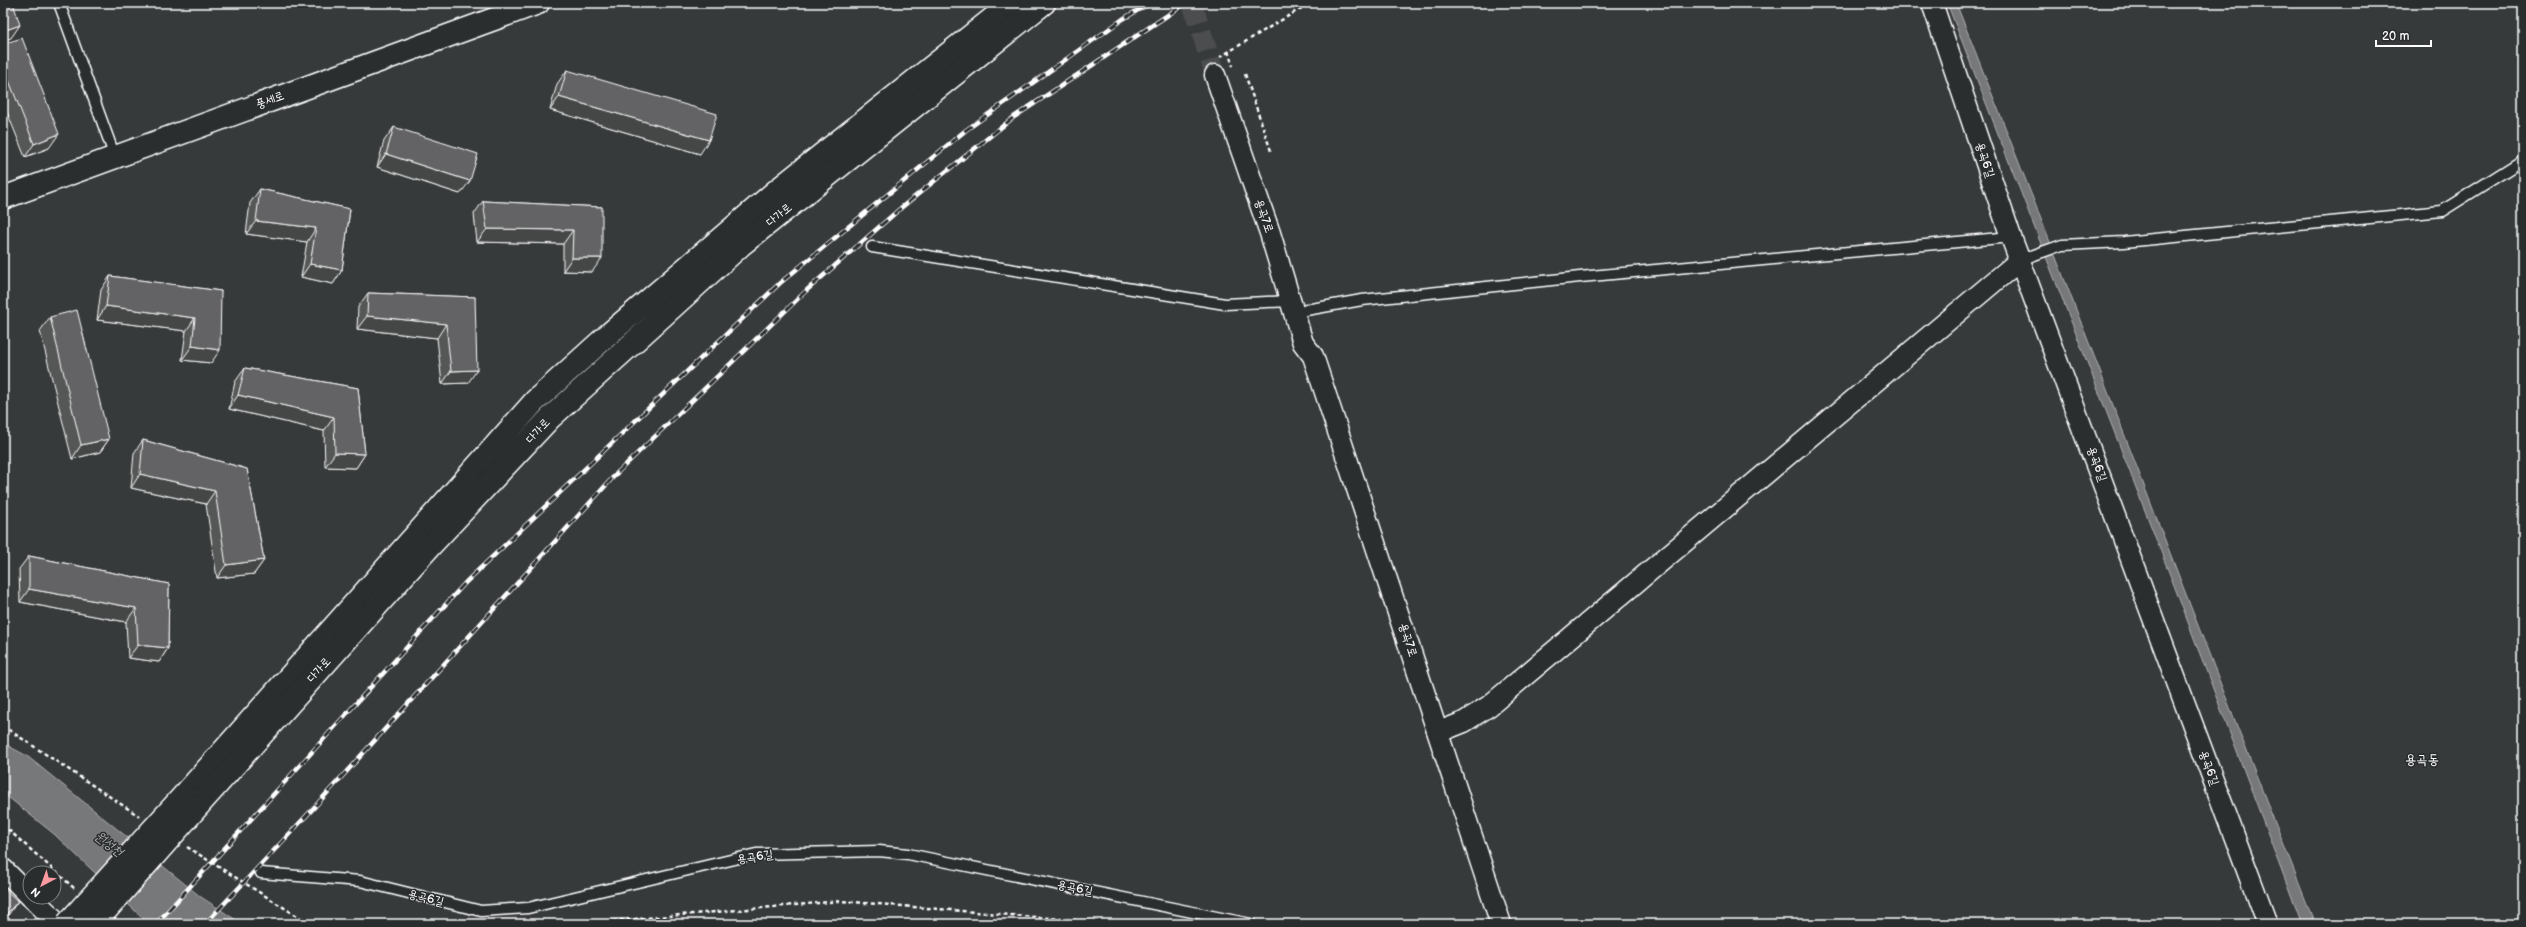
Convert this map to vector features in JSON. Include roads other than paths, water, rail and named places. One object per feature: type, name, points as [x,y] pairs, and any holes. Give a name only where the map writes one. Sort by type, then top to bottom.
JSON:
[{"type":"street","name":"풍세로","points":[[3,198],[538,3]]},
{"type":"street","name":"다가로","points":[[94,924],[192,800],[534,401],[609,334],[776,191],[1012,3]]},
{"type":"street","name":"다가로","points":[[57,922],[192,800],[550,418],[741,245],[1044,3]]},
{"type":"street","name":"용곡6길","points":[[1932,3],[2011,237],[2026,258],[2267,924]]},
{"type":"street","name":"용곡7로","points":[[1226,70],[1298,305],[1316,340],[1314,356],[1501,924]]},
{"type":"street","points":[[1439,732],[1464,722],[1489,706],[2026,258]]},
{"type":"street","points":[[3,869],[22,887]]},
{"type":"street","points":[[40,905],[57,922]]},
{"type":"lane","points":[[59,3],[115,157]]},
{"type":"lane","points":[[2026,258],[2062,245],[2124,242],[2442,211],[2523,160]]},
{"type":"lane","points":[[872,247],[1225,304],[1298,305],[1362,300],[1564,278],[2011,237]]},
{"type":"lane","name":"용곡6길","points":[[261,873],[360,881],[481,911],[528,908],[756,854],[878,851],[908,854],[1251,924]]},
{"type":"water","points":[[1947,3],[1956,3],[2315,924],[2302,924],[2172,580]]},
{"type":"water","name":"원성천","points":[[3,743],[27,756],[201,897],[242,924],[149,924],[54,834],[3,793]]},
{"type":"water","points":[[953,923],[958,924],[842,924]]},
{"type":"tunnel","points":[[1192,3],[1215,75]]},
{"type":"railway","points":[[156,924],[466,582],[780,283],[966,130],[1123,19],[1150,3]]},
{"type":"railway","points":[[205,924],[309,813],[617,473],[807,290],[902,207],[1014,117],[1186,3]]},
{"type":"district","name":"용곡동","points":[[2422,759]]}]
